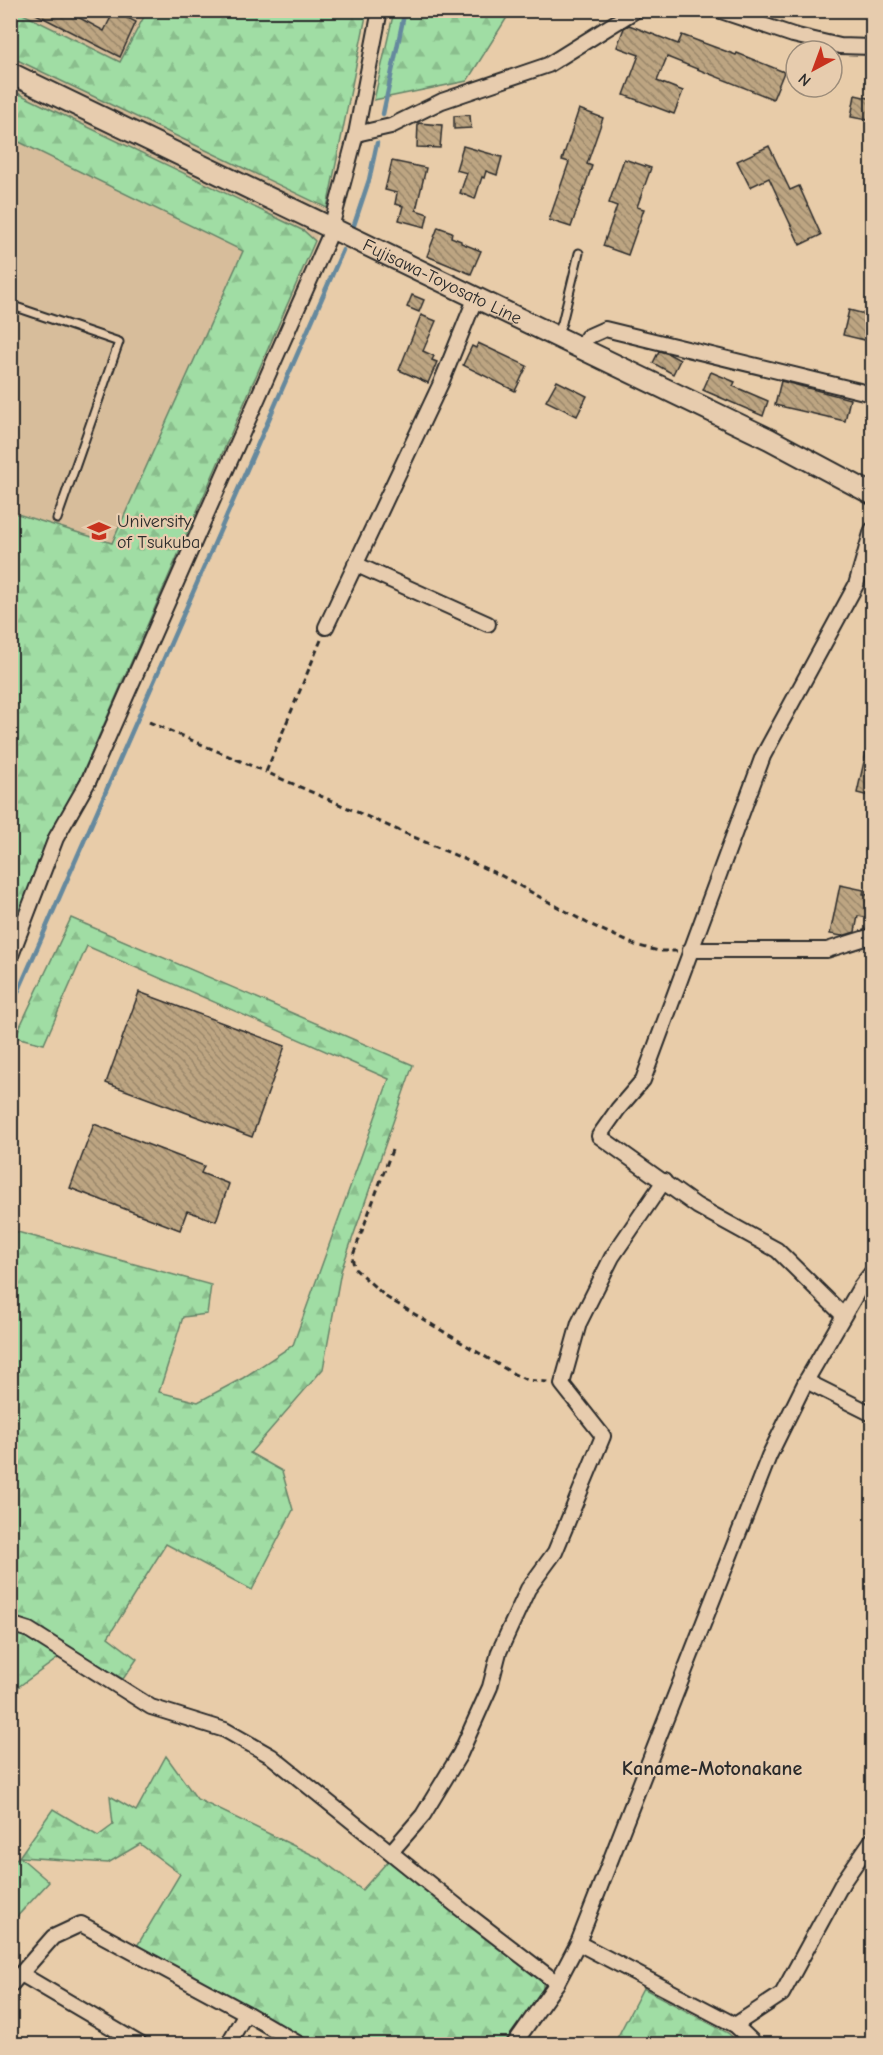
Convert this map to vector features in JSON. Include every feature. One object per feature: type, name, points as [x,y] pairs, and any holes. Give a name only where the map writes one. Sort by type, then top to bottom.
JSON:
[{"type":"main road","name":"Fujisawa-Toyosato Line","points":[[10,73],[769,439],[873,494]]},
{"type":"street","points":[[10,958],[56,838],[89,780],[332,228],[356,134],[380,10]]},
{"type":"street","points":[[356,134],[391,126],[442,101],[548,65],[636,10]]},
{"type":"street","points":[[718,10],[793,35],[840,46],[873,47]]},
{"type":"street","points":[[326,627],[441,382],[476,297]]},
{"type":"street","points":[[582,349],[587,337],[606,328],[873,394]]},
{"type":"street","points":[[843,1315],[777,1250],[698,1206],[599,1136],[643,1080],[763,756],[856,585],[873,530]]},
{"type":"street","points":[[355,564],[488,624]]},
{"type":"street","points":[[690,950],[827,950],[873,936]]},
{"type":"street","points":[[391,1852],[423,1815],[460,1754],[490,1687],[499,1652],[528,1589],[555,1552],[603,1436],[562,1384],[579,1323],[608,1267],[664,1181]]},
{"type":"street","points":[[514,2044],[557,1983],[578,1943],[769,1456],[806,1381],[843,1315],[861,1286],[873,1272]]},
{"type":"street","points":[[806,1381],[873,1414]]},
{"type":"street","points":[[10,1624],[29,1630],[151,1707],[225,1730],[271,1756],[467,1914],[557,1983]]},
{"type":"street","points":[[735,2025],[782,1994],[843,1882],[873,1840]]},
{"type":"street","points":[[10,1986],[53,1937],[81,1924],[299,2044]]},
{"type":"street","points":[[578,1943],[735,2025],[755,2044]]},
{"type":"street","points":[[21,1974],[140,2044]]},
{"type":"street","points":[[228,2044],[246,2013]]},
{"type":"lane","points":[[556,336],[562,323],[579,254]]},
{"type":"lane","points":[[10,304],[119,342],[57,519]]},
{"type":"path","points":[[266,772],[326,627]]},
{"type":"path","points":[[149,722],[500,875],[587,923],[636,945],[659,951],[690,950]]},
{"type":"path","points":[[392,1150],[352,1258],[355,1269],[386,1298],[514,1374],[527,1380],[562,1384]]},
{"type":"shaded area","name":"University of Tsukuba","points":[[11,11],[367,11],[327,208],[315,241],[81,777],[45,845],[11,936]]},
{"type":"green space","points":[[394,10],[511,11],[467,81],[374,100]]},
{"type":"green space","points":[[10,11],[17,11],[120,62],[147,11],[367,11],[327,208],[11,57]]},
{"type":"green space","points":[[11,90],[304,231],[315,241],[81,777],[45,845],[11,936],[11,512],[112,543],[243,251],[11,138]]},
{"type":"green space","points":[[71,918],[413,1065],[341,1271],[323,1369],[250,1453],[282,1471],[293,1510],[252,1590],[166,1544],[108,1637],[137,1659],[123,1679],[71,1649],[11,1692],[11,1606],[18,1572],[10,1570],[10,1230],[211,1285],[207,1314],[183,1317],[159,1392],[198,1402],[243,1378],[293,1345],[389,1079],[87,946],[44,1044],[15,1037]]},
{"type":"green space","points":[[166,1756],[197,1799],[319,1858],[362,1890],[390,1859],[543,1981],[543,1991],[506,2044],[310,2044],[137,1946],[180,1874],[140,1844],[108,1863],[20,1857],[49,1882],[11,1923],[10,1863],[19,1857],[53,1809],[98,1836],[113,1825],[110,1796],[136,1811]]},
{"type":"green space","points":[[643,1988],[728,2033],[740,2044],[614,2044]]},
{"type":"building","points":[[28,10],[65,10],[104,31],[114,11],[136,22],[120,57]]},
{"type":"building","points":[[629,25],[678,44],[682,35],[736,55],[737,53],[784,72],[773,99],[667,57],[657,81],[683,91],[674,114],[624,95],[639,55],[617,47],[624,28]]},
{"type":"building","points":[[855,95],[873,99],[873,121],[851,117]]},
{"type":"building","points":[[579,109],[603,118],[587,164],[592,166],[571,227],[549,220],[569,162],[562,160]]},
{"type":"building","points":[[470,115],[471,128],[454,129],[454,116]]},
{"type":"building","points":[[418,123],[442,125],[440,148],[417,147]]},
{"type":"building","points":[[463,146],[502,157],[497,175],[486,171],[484,178],[482,177],[475,199],[460,193],[467,173],[456,170]]},
{"type":"building","points":[[769,146],[790,190],[799,186],[821,235],[800,245],[769,178],[750,187],[737,161]]},
{"type":"building","points":[[624,159],[651,168],[637,207],[644,209],[628,255],[603,246],[617,206],[609,203]]},
{"type":"building","points":[[392,161],[426,168],[416,210],[428,214],[425,227],[399,220],[403,206],[395,204],[397,193],[385,190]]},
{"type":"building","points":[[438,227],[452,232],[451,237],[461,243],[481,251],[471,274],[427,256]]},
{"type":"building","points":[[412,295],[424,300],[419,312],[407,307]]},
{"type":"building","points":[[849,310],[873,316],[873,342],[843,335]]},
{"type":"building","points":[[421,315],[436,321],[423,351],[434,356],[432,360],[437,362],[428,383],[399,370]]},
{"type":"building","points":[[478,343],[527,366],[515,391],[463,365],[472,346],[476,348]]},
{"type":"building","points":[[659,351],[680,360],[673,374],[653,363]]},
{"type":"building","points":[[711,372],[735,382],[733,386],[768,401],[763,416],[703,390]]},
{"type":"building","points":[[557,381],[587,396],[577,416],[546,401]]},
{"type":"building","points":[[781,381],[850,399],[845,421],[775,405]]},
{"type":"building","points":[[867,748],[873,749],[873,797],[857,793]]},
{"type":"building","points":[[840,885],[864,890],[863,894],[873,896],[873,919],[858,916],[855,932],[842,936],[830,934]]},
{"type":"building","points":[[139,992],[285,1046],[252,1137],[106,1083]]},
{"type":"building","points":[[94,1124],[204,1166],[201,1173],[229,1184],[216,1221],[187,1211],[180,1230],[70,1188]]},
{"type":"waterway","points":[[383,114],[405,10]]},
{"type":"waterway","points":[[354,225],[369,180],[377,143]]},
{"type":"waterway","points":[[10,1010],[343,250]]},
{"type":"place","name":"University of Tsukuba","points":[[99,531]]},
{"type":"district","name":"Kaname-Motonakane","points":[[712,1768]]}]
